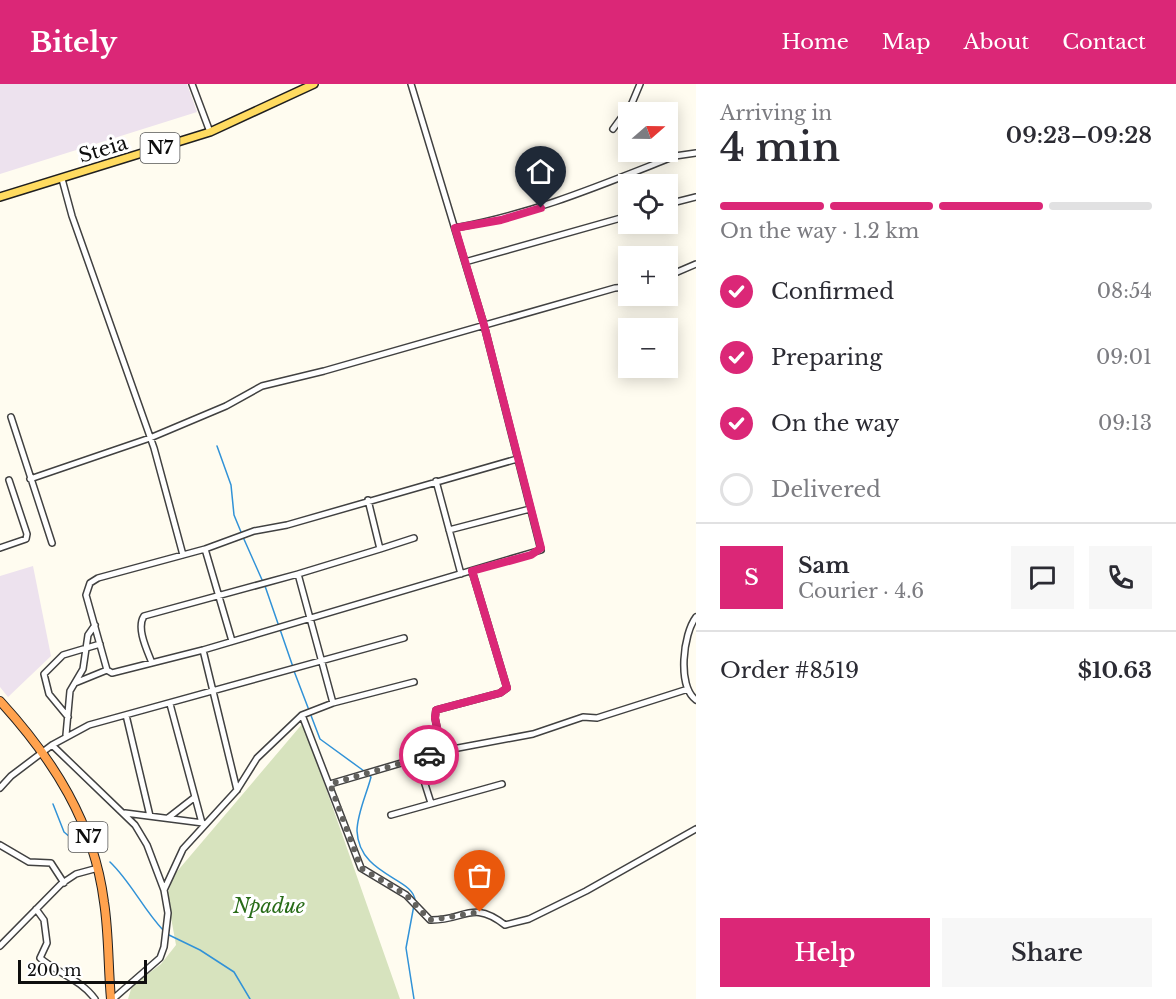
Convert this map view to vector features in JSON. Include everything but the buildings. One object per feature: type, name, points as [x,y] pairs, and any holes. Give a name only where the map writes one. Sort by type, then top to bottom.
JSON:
[{"type":"highway","name":"N7","points":[[1,705],[43,752],[79,812],[98,868],[104,902],[112,999]]},
{"type":"main road","name":"Steia","points":[[0,197],[210,132],[314,84]]},
{"type":"street","points":[[192,84],[210,132]]},
{"type":"street","points":[[411,84],[484,325],[518,459],[530,509],[541,550],[203,650],[112,673],[107,670],[87,595],[90,583],[98,578],[205,549],[254,531],[287,525],[518,459]]},
{"type":"street","points":[[613,129],[632,103],[640,84]]},
{"type":"street","points":[[455,228],[501,220],[541,208],[675,156],[696,153]]},
{"type":"street","points":[[62,179],[72,216],[150,438],[183,555]]},
{"type":"street","points":[[678,202],[696,197]]},
{"type":"street","points":[[465,262],[618,219]]},
{"type":"street","points":[[678,272],[696,264]]},
{"type":"street","points":[[30,479],[150,438],[226,406],[262,386],[618,288]]},
{"type":"street","points":[[11,417],[52,543]]},
{"type":"street","points":[[0,548],[26,539],[27,534],[9,480]]},
{"type":"street","points":[[436,481],[461,574]]},
{"type":"street","points":[[368,500],[380,549]]},
{"type":"street","points":[[449,530],[530,509]]},
{"type":"street","points":[[152,663],[141,630],[141,619],[149,614],[219,597],[414,538]]},
{"type":"street","points":[[205,549],[232,641]]},
{"type":"street","points":[[442,751],[435,718],[436,710],[500,693],[507,688],[472,571]]},
{"type":"street","points":[[298,574],[333,704]]},
{"type":"street","points":[[696,617],[692,623],[684,653],[688,689],[696,700]]},
{"type":"street","points":[[66,735],[70,691],[83,669],[89,630],[95,625]]},
{"type":"street","points":[[0,788],[66,735],[89,725],[213,693],[404,638]]},
{"type":"street","points":[[68,717],[49,694],[44,674],[63,655],[100,644]]},
{"type":"street","points":[[203,650],[237,790]]},
{"type":"street","points":[[74,683],[107,670]]},
{"type":"street","points":[[164,890],[178,855],[237,790],[257,758],[302,715],[414,682]]},
{"type":"street","points":[[330,784],[442,751],[533,734],[583,717],[597,718],[688,689]]},
{"type":"street","points":[[170,704],[195,797],[205,824]]},
{"type":"street","points":[[126,715],[150,816]]},
{"type":"street","points":[[302,715],[361,868],[406,895],[432,921],[480,912],[489,913],[505,925],[519,922],[586,891],[696,829]]},
{"type":"street","points":[[52,746],[125,813],[147,845],[164,890],[168,913],[164,947],[160,958],[112,999]]},
{"type":"street","points":[[417,759],[431,803]]},
{"type":"street","points":[[391,815],[502,784]]},
{"type":"street","points":[[168,818],[195,797]]},
{"type":"street","points":[[125,813],[205,824]]},
{"type":"street","points":[[0,845],[29,862],[51,863],[64,883]]},
{"type":"street","points":[[0,946],[64,883],[76,874],[98,868]]},
{"type":"street","points":[[36,909],[44,920],[47,943],[40,958],[54,970],[80,983],[95,999]]},
{"type":"shaded area","points":[[0,84],[187,84],[197,112],[0,174]]},
{"type":"shaded area","points":[[33,566],[51,656],[8,697],[0,687],[0,576]]},
{"type":"green space","name":"Npadue","points":[[303,723],[400,999],[128,999],[132,986],[161,964],[176,945],[167,896],[174,875]]},
{"type":"waterway","points":[[217,446],[231,485],[234,515],[241,532]]},
{"type":"waterway","points":[[243,537],[263,582]]},
{"type":"waterway","points":[[265,586],[293,667]]},
{"type":"waterway","points":[[294,671],[320,739],[364,771]]},
{"type":"waterway","points":[[368,774],[371,777],[357,824],[360,846],[376,867],[413,893],[415,901]]},
{"type":"waterway","points":[[53,804],[64,832],[85,850]]},
{"type":"waterway","points":[[110,862],[163,930]]},
{"type":"waterway","points":[[414,905],[406,948],[414,999]]},
{"type":"waterway","points":[[169,935],[200,950],[234,972],[250,999]]},
{"type":"way so far","points":[[429,755],[330,784],[347,828],[355,857],[361,868],[378,876],[406,895],[432,921],[480,912]]},
{"type":"route","points":[[429,755],[442,751],[434,713],[436,710],[500,693],[507,688],[472,571],[531,555],[541,550],[484,325],[455,228],[501,220],[541,208]]}]
